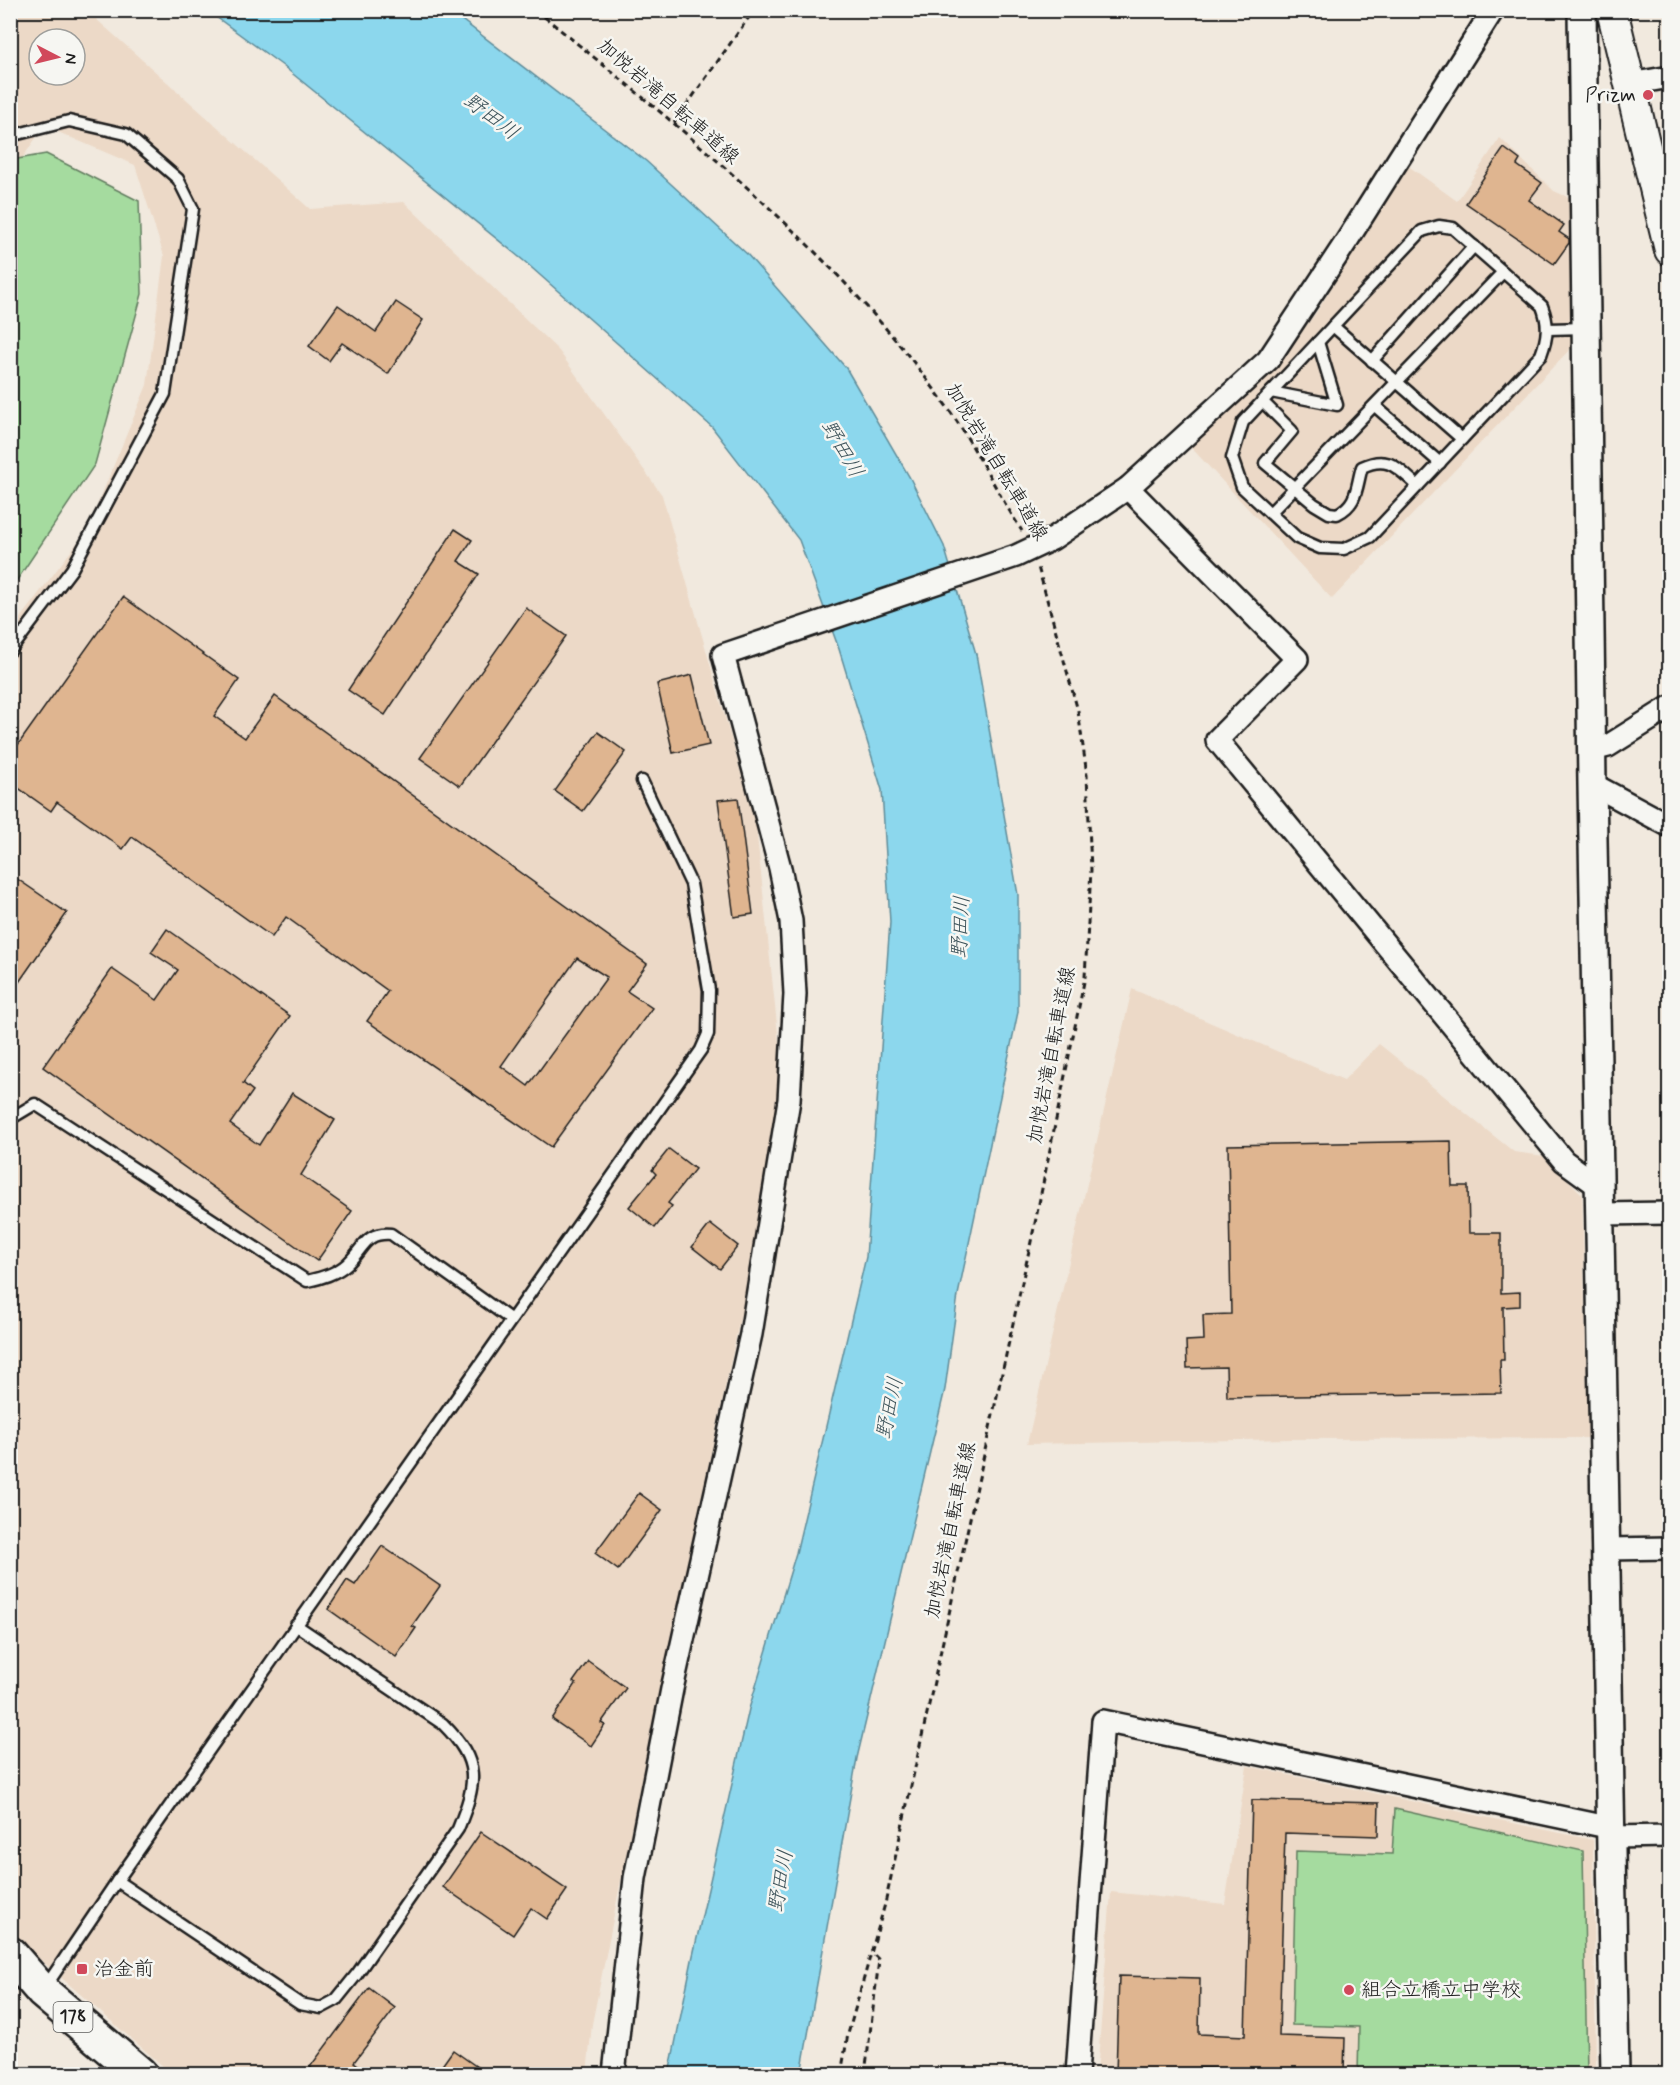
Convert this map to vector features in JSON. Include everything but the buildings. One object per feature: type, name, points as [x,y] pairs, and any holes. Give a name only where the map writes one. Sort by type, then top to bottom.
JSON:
[{"type":"highway","name":"178","points":[[10,1954],[43,1992],[140,2074]]},
{"type":"main road","points":[[1612,10],[1670,250]]},
{"type":"street","points":[[614,2074],[635,1878],[672,1689],[751,1334],[789,1100],[795,994],[790,921],[780,868],[723,655],[1024,552],[1052,539],[1128,488],[1268,360],[1346,242],[1493,10]]},
{"type":"street","points":[[1582,10],[1592,784],[1615,2074]]},
{"type":"street","points":[[1630,84],[1670,77]]},
{"type":"street","points":[[1128,488],[1297,659],[1217,740],[1564,1161],[1601,1201],[1670,1213]]},
{"type":"street","points":[[1592,750],[1608,746],[1670,707]]},
{"type":"street","points":[[1592,784],[1670,826]]},
{"type":"street","points":[[1607,1549],[1670,1548]]},
{"type":"street","points":[[1077,2074],[1103,1721],[1612,1833],[1670,1836]]},
{"type":"lane","points":[[10,139],[14,135],[69,121],[126,134],[178,179],[193,209],[165,394],[72,569],[10,651]]},
{"type":"lane","points":[[1439,226],[1453,228],[1473,246],[1542,306],[1548,321],[1548,329],[1541,355],[1370,537],[1344,549],[1320,548],[1297,538],[1242,488],[1232,458],[1243,422],[1422,231],[1439,226]]},
{"type":"lane","points":[[1372,361],[1473,246]]},
{"type":"lane","points":[[1270,513],[1503,272]]},
{"type":"lane","points":[[1333,326],[1462,439]]},
{"type":"lane","points":[[1548,329],[1586,327]]},
{"type":"lane","points":[[1271,392],[1337,405],[1318,342]]},
{"type":"lane","points":[[1262,401],[1292,431],[1265,463],[1293,489],[1321,509],[1337,514],[1352,504],[1358,492],[1362,467],[1382,461],[1394,465],[1418,486]]},
{"type":"lane","points":[[1374,406],[1440,463]]},
{"type":"lane","points":[[43,1992],[117,1881],[701,1050],[708,1034],[709,990],[691,884],[642,781]]},
{"type":"lane","points":[[10,1119],[35,1104],[307,1281],[325,1277],[346,1265],[370,1238],[378,1233],[391,1234],[510,1319]]},
{"type":"lane","points":[[117,1881],[300,2004],[321,2008],[329,2004],[336,2000],[357,1974],[458,1829],[468,1805],[472,1780],[471,1763],[463,1744],[443,1725],[296,1625]]},
{"type":"path","name":"加悦岩滝自転車道線","points":[[536,10],[674,123],[784,224],[873,314],[948,408],[1024,552],[1078,711],[1087,775],[1091,870],[1085,977],[1034,1228],[885,1904],[848,2034],[841,2074]]},
{"type":"path","points":[[674,123],[754,10]]},
{"type":"path","points":[[865,2074],[879,1960],[870,1951]]},
{"type":"shaded area","points":[[11,11],[87,11],[310,209],[404,202],[559,351],[662,495],[756,826],[781,1063],[758,1235],[648,1746],[592,2024],[587,2074],[172,2074],[11,1934],[11,630],[87,530],[147,385],[164,256],[135,165],[44,126],[11,175]]},
{"type":"shaded area","points":[[1500,138],[1554,191],[1572,199],[1573,346],[1332,599],[1186,442],[1266,378],[1316,313],[1407,165],[1457,201]]},
{"type":"shaded area","points":[[1132,989],[1344,1080],[1379,1044],[1514,1152],[1544,1156],[1582,1194],[1588,1438],[1293,1439],[1027,1444]]},
{"type":"shaded area","name":"組合立橋立中学校","points":[[1247,1766],[1593,1840],[1596,2074],[1097,2074],[1111,1892],[1225,1904]]},
{"type":"green space","points":[[46,154],[139,201],[142,294],[95,464],[11,589],[11,164],[12,160]]},
{"type":"green space","points":[[1395,1809],[1583,1851],[1587,2074],[1358,2074],[1359,2027],[1292,2025],[1296,1851],[1392,1854]]},
{"type":"water","name":"野田川","points":[[208,11],[450,11],[646,161],[747,254],[846,368],[910,478],[944,546],[976,654],[1018,895],[1018,1012],[958,1295],[945,1389],[857,1758],[801,2074],[669,2074],[692,1960],[749,1709],[796,1553],[866,1257],[890,922],[882,790],[839,649],[799,540],[712,427],[524,261],[283,66]]},
{"type":"place","name":"Prizm","points":[[1648,95]]},
{"type":"place","name":"治金前","points":[[82,1969]]},
{"type":"place","name":"組合立橋立中学校","points":[[1349,1990]]}]
